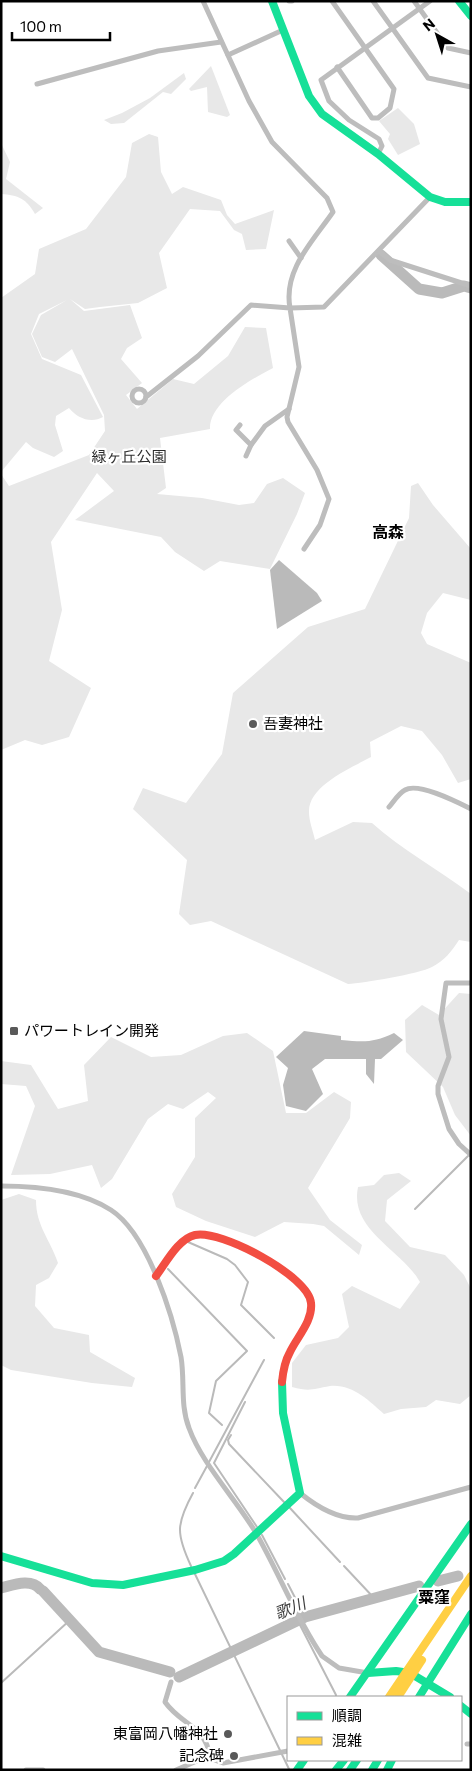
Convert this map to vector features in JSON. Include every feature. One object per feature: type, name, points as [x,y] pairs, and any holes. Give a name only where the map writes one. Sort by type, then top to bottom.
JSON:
[{"type":"main road","points":[[272,1],[309,96],[318,109],[378,154],[430,197],[445,202],[471,202]]},
{"type":"main road","points":[[459,1],[468,9],[471,16]]},
{"type":"main road","points":[[1,1556],[92,1583],[122,1585],[178,1574],[224,1560],[234,1554],[300,1493],[298,1468],[282,1411],[285,1364],[310,1319],[312,1307],[309,1292],[302,1284],[244,1246],[197,1234],[188,1237],[180,1244],[156,1276]]},
{"type":"main road","points":[[351,1696],[471,1524]]},
{"type":"main road","points":[[390,1696],[471,1576]]},
{"type":"main road","points":[[399,1696],[471,1580]]},
{"type":"main road","points":[[426,1696],[471,1614]]},
{"type":"main road","points":[[420,1696],[460,1633]]},
{"type":"main road","points":[[368,1673],[387,1674],[398,1671],[406,1673],[421,1678],[448,1696]]},
{"type":"street","points":[[204,1],[221,42],[272,142],[327,198],[333,212],[301,258],[290,281],[288,296],[298,367],[288,422],[317,470],[329,499],[320,525],[304,549]]},
{"type":"street","points":[[332,1],[394,89],[390,108],[378,118],[372,118],[337,67]]},
{"type":"street","points":[[373,1],[428,78],[471,87]]},
{"type":"street","points":[[414,1],[448,48],[471,53]]},
{"type":"street","points":[[378,154],[382,146],[379,139],[349,120],[329,101],[321,80],[430,1]]},
{"type":"street","points":[[228,55],[283,30]]},
{"type":"street","points":[[37,84],[158,51],[221,42]]},
{"type":"street","points":[[146,397],[198,356],[251,305],[324,308],[430,197]]},
{"type":"street","points":[[289,241],[301,258]]},
{"type":"street","points":[[379,251],[390,260],[471,286]]},
{"type":"street","points":[[246,456],[251,445],[265,426],[289,409]]},
{"type":"street","points":[[240,425],[236,430],[251,445]]},
{"type":"street","points":[[389,806],[404,790],[413,787],[448,798],[471,809]]},
{"type":"street","points":[[471,983],[446,983],[441,1019],[449,1057],[438,1086],[438,1094],[449,1129],[459,1144],[471,1155]]},
{"type":"street","points":[[1,1186],[33,1187],[77,1196],[111,1210],[133,1233],[156,1276],[181,1359],[185,1415],[196,1444],[256,1534],[325,1660],[350,1671],[368,1673]]},
{"type":"street","points":[[300,1493],[314,1504],[348,1518],[353,1518],[471,1486]]},
{"type":"street","points":[[171,1682],[165,1702],[171,1710],[200,1732],[206,1740],[210,1758]]},
{"type":"street","points":[[176,1770],[206,1757],[226,1762],[286,1752]]},
{"type":"street","points":[[225,1770],[226,1762]]},
{"type":"street","points":[[26,1770],[44,1770]]},
{"type":"green space","points":[[211,66],[230,115],[227,117],[208,112],[207,87],[191,91],[189,89]]},
{"type":"green space","points":[[184,73],[186,79],[171,94],[163,92],[124,123],[111,124],[104,120],[150,98]]},
{"type":"green space","points":[[398,108],[414,124],[420,144],[398,155],[388,139],[390,134],[379,121]]},
{"type":"green space","name":"緑ヶ丘公園","points":[[149,134],[158,137],[161,172],[172,194],[183,187],[221,200],[227,215],[235,224],[274,210],[266,249],[246,250],[242,234],[234,230],[220,211],[190,209],[159,253],[167,288],[138,303],[85,309],[70,299],[84,311],[130,305],[142,338],[127,348],[121,359],[142,383],[126,395],[137,409],[173,379],[194,384],[228,356],[245,327],[266,328],[273,368],[233,392],[216,410],[210,429],[160,438],[166,488],[157,494],[202,498],[239,505],[254,503],[267,484],[283,478],[305,493],[297,514],[270,569],[220,561],[204,571],[175,552],[161,537],[75,520],[114,491],[97,473],[51,542],[62,610],[49,661],[91,688],[69,737],[42,745],[25,740],[1,750],[1,474],[9,486],[89,455],[105,431],[104,415],[72,349],[55,362],[42,357],[32,334],[41,315],[67,300],[39,314],[31,334],[42,359],[81,375],[103,417],[94,420],[84,419],[76,415],[69,408],[56,416],[55,425],[63,451],[54,457],[33,448],[26,442],[1,472],[1,298],[35,274],[39,249],[86,229],[126,177],[132,143]]},
{"type":"green space","points":[[1,143],[10,162],[6,179],[43,208],[35,214],[25,201],[12,195],[1,194]]},
{"type":"green space","points":[[418,483],[433,505],[471,549],[471,600],[443,593],[427,613],[421,633],[427,644],[471,663],[471,779],[458,783],[442,755],[422,731],[401,726],[370,742],[371,757],[342,772],[323,786],[315,794],[309,815],[315,840],[353,822],[372,823],[395,842],[471,894],[471,942],[459,940],[444,959],[425,970],[391,978],[348,984],[211,921],[190,925],[179,914],[187,860],[133,809],[143,788],[186,803],[222,754],[233,693],[308,627],[365,609],[409,518],[411,486]]},
{"type":"green space","points":[[459,993],[471,994],[471,1136],[455,1115],[443,1087],[406,1052],[405,1020],[422,1005],[439,1015]]},
{"type":"green space","points":[[247,1033],[273,1051],[286,1113],[306,1113],[334,1092],[351,1102],[350,1118],[308,1188],[330,1220],[362,1245],[359,1255],[324,1226],[284,1222],[255,1237],[206,1221],[176,1207],[172,1194],[195,1157],[195,1118],[216,1098],[208,1092],[183,1109],[168,1104],[148,1119],[112,1179],[101,1188],[92,1165],[50,1174],[11,1175],[35,1106],[26,1086],[1,1084],[1,1061],[31,1065],[58,1109],[88,1101],[84,1065],[111,1037],[151,1057],[181,1055],[223,1036]]},
{"type":"green space","points":[[399,1173],[411,1181],[387,1200],[385,1221],[410,1247],[445,1255],[464,1275],[471,1289],[471,1395],[460,1404],[436,1400],[426,1407],[401,1409],[384,1414],[360,1394],[346,1388],[330,1386],[307,1390],[292,1387],[292,1363],[306,1345],[338,1338],[349,1327],[342,1294],[352,1286],[400,1309],[420,1282],[412,1270],[369,1228],[361,1215],[357,1202],[358,1187],[374,1185],[384,1175]]},
{"type":"green space","points":[[19,1194],[36,1200],[38,1217],[58,1263],[49,1278],[36,1285],[35,1306],[54,1328],[89,1335],[90,1352],[135,1378],[132,1387],[92,1383],[11,1370],[1,1365],[1,1200]]},
{"type":"shaded area","points":[[279,560],[317,593],[322,601],[277,629],[270,570]]},
{"type":"shaded area","points":[[304,1031],[341,1036],[341,1040],[362,1041],[380,1039],[394,1033],[403,1040],[381,1059],[375,1059],[374,1084],[366,1074],[366,1059],[325,1059],[312,1069],[323,1094],[306,1111],[286,1106],[283,1085],[288,1068],[276,1057]]},
{"type":"waterway","points":[[381,255],[419,289],[442,293],[464,286],[471,288]]},
{"type":"waterway","points":[[415,1209],[468,1156]]},
{"type":"waterway","points":[[188,1242],[227,1259],[235,1265],[248,1282],[241,1305],[274,1338]]},
{"type":"waterway","points":[[168,1269],[247,1351],[216,1381],[209,1413],[222,1425]]},
{"type":"waterway","points":[[209,1462],[264,1360]]},
{"type":"waterway","points":[[245,1402],[214,1463],[257,1527]]},
{"type":"waterway","points":[[231,1435],[228,1440],[229,1444],[284,1502]]},
{"type":"waterway","points":[[195,1488],[207,1466]]},
{"type":"waterway","points":[[191,1566],[183,1545],[180,1529],[183,1513],[193,1493]]},
{"type":"waterway","points":[[289,1507],[340,1562]]},
{"type":"waterway","points":[[262,1535],[285,1579]]},
{"type":"waterway","points":[[344,1566],[374,1598]]},
{"type":"waterway","points":[[194,1572],[289,1769]]},
{"type":"waterway","name":"歌川","points":[[438,1581],[458,1576]]},
{"type":"waterway","name":"歌川","points":[[1,1588],[27,1583],[40,1589]]},
{"type":"waterway","points":[[288,1584],[305,1617]]},
{"type":"waterway","name":"歌川","points":[[179,1677],[305,1617],[419,1586]]},
{"type":"waterway","name":"歌川","points":[[43,1591],[99,1652],[170,1672]]},
{"type":"waterway","points":[[1,1683],[70,1620]]},
{"type":"waterway","points":[[300,1625],[336,1695]]},
{"type":"traffic: fast","points":[[272,1],[309,96],[322,114],[378,154],[430,197],[445,202],[471,202]]},
{"type":"traffic: fast","points":[[459,1],[471,16]]},
{"type":"traffic: fast","points":[[1,1556],[92,1583],[123,1585],[195,1570],[224,1561],[300,1493],[283,1413],[282,1382]]},
{"type":"traffic: fast","points":[[351,1696],[471,1524]]},
{"type":"traffic: fast","points":[[420,1696],[471,1614]]},
{"type":"traffic: fast","points":[[368,1673],[396,1671],[410,1673],[448,1696]]},
{"type":"traffic: fast","points":[[462,1707],[471,1714]]},
{"type":"traffic: fast","points":[[297,1770],[303,1761]]},
{"type":"traffic: fast","points":[[336,1770],[343,1761]]},
{"type":"traffic: fast","points":[[350,1770],[356,1761]]},
{"type":"traffic: fast","points":[[372,1770],[377,1761]]},
{"type":"traffic: fast","points":[[387,1770],[392,1761]]},
{"type":"traffic: slow","points":[[390,1696],[471,1576]]},
{"type":"traffic: slow","points":[[399,1696],[422,1660]]},
{"type":"traffic: jam","points":[[156,1276],[183,1241],[195,1235],[207,1235],[223,1239],[262,1257],[296,1280],[306,1292],[311,1303],[311,1310],[310,1316],[287,1359],[282,1382]]},
{"type":"place","name":"吾妻神社","points":[[253,724]]},
{"type":"place","name":"パワートレイン開発","points":[[14,1031]]},
{"type":"place","name":"東富岡八幡神社","points":[[228,1734]]},
{"type":"place","name":"記念碑","points":[[234,1756]]},
{"type":"district","name":"高森","points":[[388,532]]},
{"type":"district","name":"粟窪","points":[[434,1597]]}]
